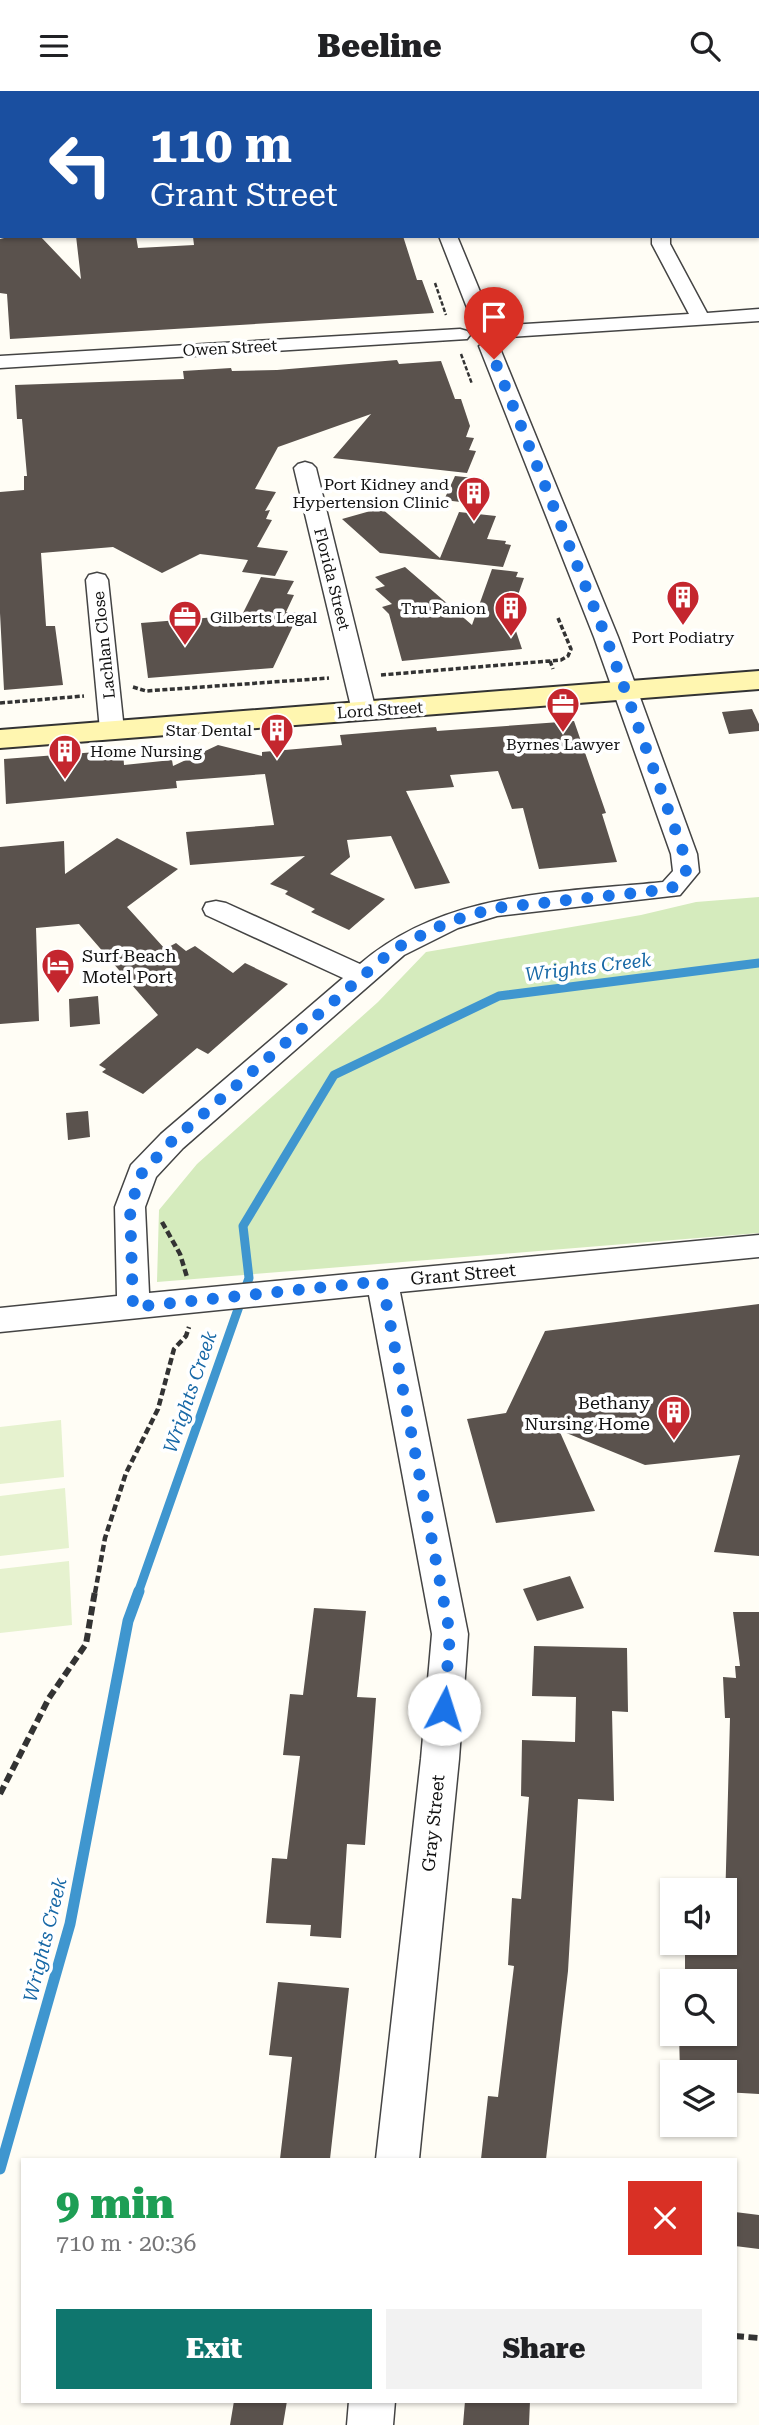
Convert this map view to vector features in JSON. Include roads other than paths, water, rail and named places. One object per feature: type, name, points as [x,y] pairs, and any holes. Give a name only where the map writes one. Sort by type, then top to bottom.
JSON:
[{"type":"main road","name":"Lord Street","points":[[622,681],[759,662]]},
{"type":"main road","name":"Lord Street","points":[[0,718],[104,712],[359,689],[759,680]]},
{"type":"main road","name":"Lord Street","points":[[0,739],[104,712]]},
{"type":"street","points":[[449,238],[483,323]]},
{"type":"street","points":[[661,238],[661,244],[701,319]]},
{"type":"street","points":[[460,343],[464,328],[483,323],[498,325],[509,331],[759,315]]},
{"type":"street","points":[[460,343],[461,339],[473,345],[489,346],[504,342],[510,335],[509,331]]},
{"type":"street","name":"Owen Street","points":[[0,362],[460,343]]},
{"type":"street","points":[[133,1307],[130,1207],[142,1173],[172,1141],[394,949],[448,922],[495,908],[671,889],[686,872],[684,854],[622,681],[489,346]]},
{"type":"street","name":"Florida Street","points":[[305,468],[359,689]]},
{"type":"street","name":"Lachlan Close","points":[[97,580],[104,712]]},
{"type":"street","points":[[216,909],[362,977]]},
{"type":"street","name":"Grant Street","points":[[0,1320],[382,1281],[759,1247]]},
{"type":"street","name":"Gray Street","points":[[382,1281],[450,1634],[440,1759],[397,2158]]},
{"type":"street","points":[[370,2425],[372,2403]]},
{"type":"waterway","name":"Wrights Creek","points":[[138,1593],[249,1278],[243,1226],[334,1075],[499,996],[759,963]]},
{"type":"waterway","name":"Wrights Creek","points":[[0,2169],[70,1924],[128,1621],[139,1591]]},
{"type":"place","name":"Port Kidney and Hypertension Clinic","points":[[474,523]]},
{"type":"place","name":"Port Podiatry","points":[[683,627]]},
{"type":"place","name":"Tru Panion","points":[[511,638]]},
{"type":"place","name":"Gilberts Legal","points":[[185,647]]},
{"type":"place","name":"Byrnes Lawyer","points":[[563,734]]},
{"type":"place","name":"Star Dental","points":[[277,760]]},
{"type":"place","name":"Home Nursing","points":[[65,781]]},
{"type":"place","name":"Surf Beach Motel Port","points":[[58,995]]},
{"type":"place","name":"Bethany Nursing Home","points":[[674,1442]]}]
